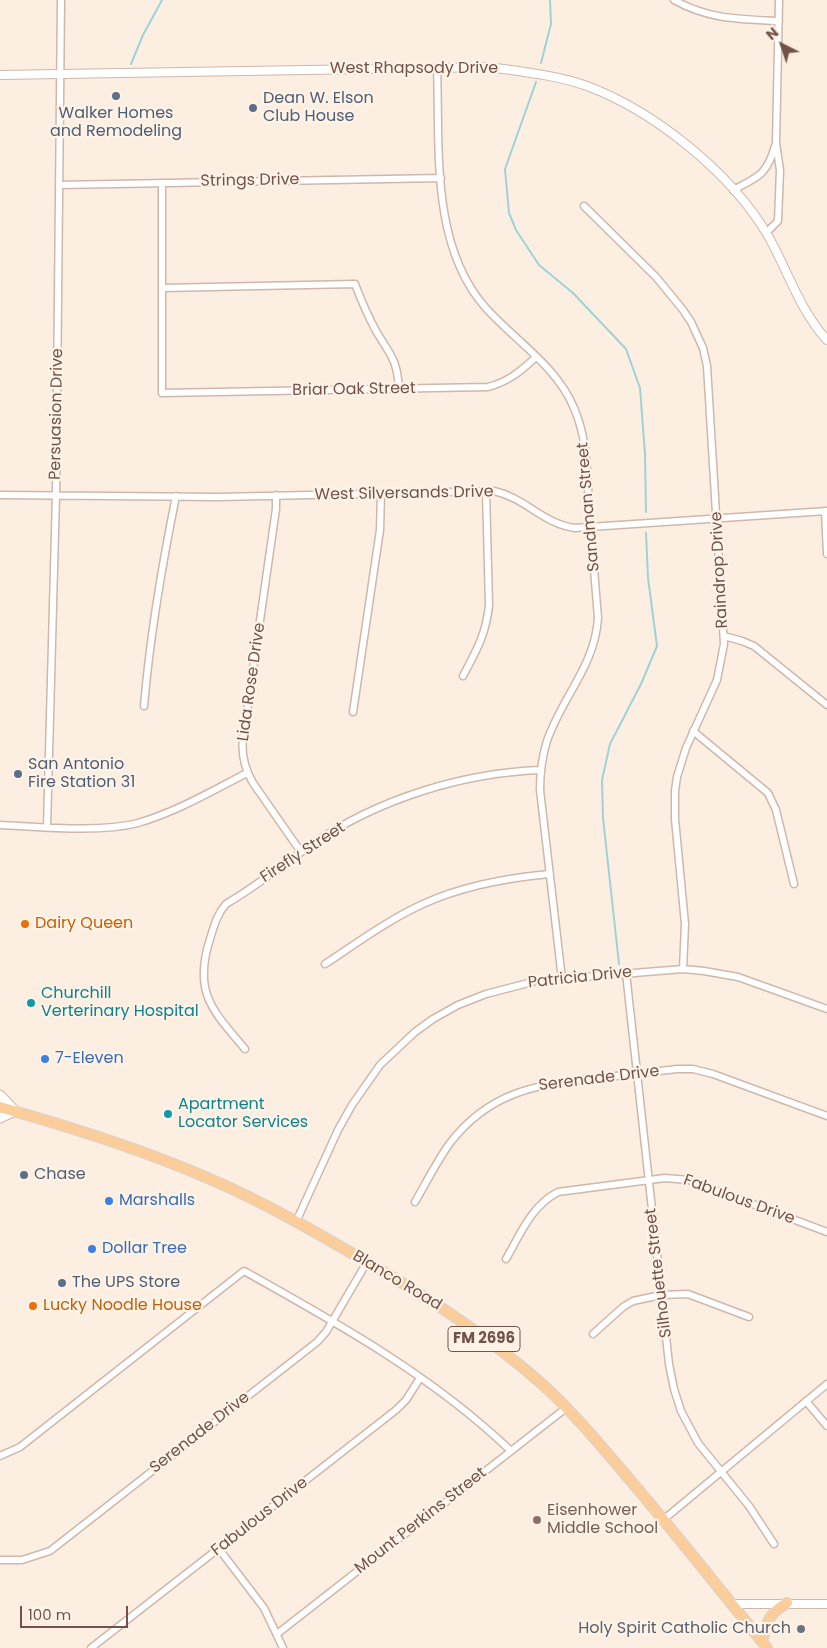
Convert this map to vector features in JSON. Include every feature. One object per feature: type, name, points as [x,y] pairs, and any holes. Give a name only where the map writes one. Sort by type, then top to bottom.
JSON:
[{"type":"main road","points":[[0,1096],[15,1111],[0,1118]]},
{"type":"main road","name":"Blanco Road","points":[[0,1107],[69,1127],[181,1167],[245,1196],[367,1262],[444,1309],[542,1384],[566,1408],[611,1457],[663,1520],[731,1604],[762,1646]]},
{"type":"main road","points":[[762,1646],[767,1620],[778,1608],[787,1603]]},
{"type":"street","name":"Persuasion Drive","points":[[47,827],[56,495],[61,0]]},
{"type":"street","points":[[674,0],[698,12],[726,18],[779,20]]},
{"type":"street","points":[[766,233],[778,221],[780,170],[776,143],[780,0]]},
{"type":"street","name":"West Rhapsody Drive","points":[[0,75],[490,67],[555,76],[587,86],[639,111],[673,134],[710,166],[733,190],[766,233],[805,309],[827,340]]},
{"type":"street","name":"Sandman Street","points":[[437,68],[442,201],[446,227],[455,256],[463,274],[485,306],[536,357],[572,402],[580,425],[586,455],[598,618],[595,640],[589,658],[552,728],[540,770],[540,790],[562,979]]},
{"type":"street","points":[[733,190],[762,174],[770,162],[776,143]]},
{"type":"street","name":"Strings Drive","points":[[59,185],[440,178]]},
{"type":"street","points":[[162,183],[162,288],[355,284],[376,330],[394,358],[398,371],[399,389]]},
{"type":"street","name":"Raindrop Drive","points":[[584,206],[656,277],[691,322],[703,348],[707,366],[711,405],[724,636],[723,652],[716,680],[686,748],[677,777],[674,805],[684,903],[683,969]]},
{"type":"street","name":"Briar Oak Street","points":[[162,288],[162,393],[488,387],[517,374],[536,357]]},
{"type":"street","points":[[463,676],[482,638],[487,622],[486,491]]},
{"type":"street","name":"West Silversands Drive","points":[[0,494],[176,496],[494,491],[506,493],[517,498],[544,517],[563,527],[575,528],[826,511]]},
{"type":"street","points":[[353,712],[380,530],[380,494]]},
{"type":"street","name":"Lida Rose Drive","points":[[276,495],[270,556],[243,739],[243,759],[247,774],[301,852]]},
{"type":"street","points":[[144,706],[168,535],[176,496]]},
{"type":"street","points":[[826,511],[827,554]]},
{"type":"street","points":[[724,636],[754,646],[827,705]]},
{"type":"street","points":[[693,731],[768,793],[776,810],[794,884]]},
{"type":"street","name":"Firefly Street","points":[[245,1048],[216,1014],[209,1001],[204,978],[206,953],[217,917],[226,904],[331,832],[372,811],[416,793],[450,783],[519,771],[540,770]]},
{"type":"street","points":[[0,826],[102,828],[137,823],[169,812],[247,774]]},
{"type":"street","points":[[325,964],[387,923],[424,904],[474,887],[550,874]]},
{"type":"street","name":"Patricia Drive","points":[[296,1222],[338,1130],[352,1105],[380,1065],[408,1038],[433,1019],[458,1005],[486,994],[536,981],[683,969],[738,977],[827,1009]]},
{"type":"street","name":"Silhouette Street","points":[[626,973],[669,1364],[676,1396],[698,1443],[748,1506],[774,1544]]},
{"type":"street","name":"Serenade Drive","points":[[415,1202],[445,1152],[455,1138],[472,1121],[506,1098],[536,1086],[564,1081],[693,1069],[713,1074],[827,1116]]},
{"type":"street","name":"Fabulous Drive","points":[[506,1259],[534,1212],[548,1197],[558,1192],[573,1189],[648,1180],[676,1178],[689,1180],[827,1232]]},
{"type":"street","name":"Serenade Drive","points":[[0,1560],[22,1560],[50,1551],[317,1342],[326,1332],[367,1262]]},
{"type":"street","points":[[0,1456],[20,1446],[244,1271],[332,1320],[420,1378],[469,1414],[511,1451]]},
{"type":"street","points":[[593,1334],[623,1307],[633,1301],[661,1295],[688,1294],[749,1317]]},
{"type":"street","name":"Fabulous Drive","points":[[92,1648],[396,1410],[406,1400],[420,1378]]},
{"type":"street","points":[[663,1520],[827,1384]]},
{"type":"street","points":[[806,1401],[827,1426]]},
{"type":"street","name":"Mount Perkins Street","points":[[277,1634],[566,1408]]},
{"type":"street","points":[[219,1549],[257,1597],[283,1648]]},
{"type":"street","points":[[731,1604],[827,1604]]},
{"type":"waterway","points":[[131,64],[143,35],[162,0]]},
{"type":"waterway","points":[[541,63],[551,24],[550,0]]},
{"type":"waterway","points":[[536,82],[505,169],[509,213],[516,230],[539,265],[573,293],[626,349],[640,388],[645,454],[646,512]]},
{"type":"waterway","points":[[619,964],[603,818],[602,780],[610,744],[641,684],[657,646],[648,578],[646,533]]},
{"type":"place","name":"Walker Homes and Remodeling","points":[[116,96]]},
{"type":"place","name":"Dean W. Elson Club House","points":[[253,108]]},
{"type":"place","name":"San Antonio Fire Station 31","points":[[18,774]]},
{"type":"place","name":"Dairy Queen","points":[[25,924]]},
{"type":"place","name":"Churchill Verterinary Hospital","points":[[31,1003]]},
{"type":"place","name":"7-Eleven","points":[[45,1059]]},
{"type":"place","name":"Apartment Locator Services","points":[[168,1114]]},
{"type":"place","name":"Chase","points":[[24,1175]]},
{"type":"place","name":"Marshalls","points":[[109,1201]]},
{"type":"place","name":"Dollar Tree","points":[[92,1249]]},
{"type":"place","name":"The UPS Store","points":[[62,1283]]},
{"type":"place","name":"Lucky Noodle House","points":[[33,1306]]},
{"type":"place","name":"Eisenhower Middle School","points":[[537,1520]]},
{"type":"place","name":"Holy Spirit Catholic Church","points":[[801,1629]]}]
